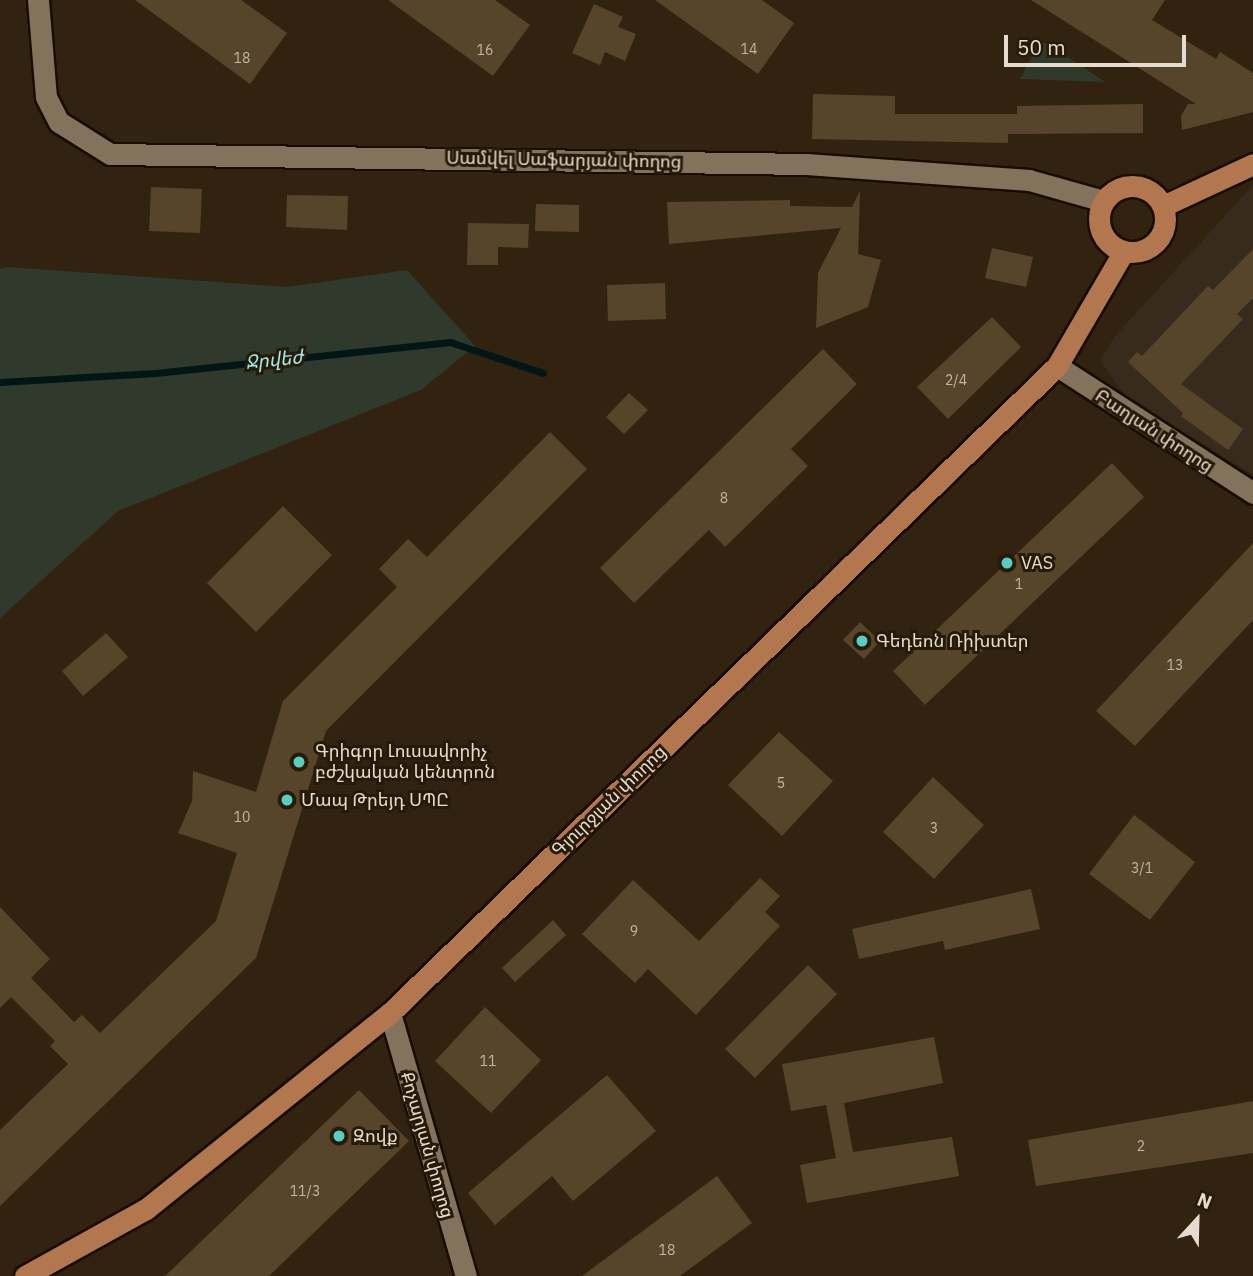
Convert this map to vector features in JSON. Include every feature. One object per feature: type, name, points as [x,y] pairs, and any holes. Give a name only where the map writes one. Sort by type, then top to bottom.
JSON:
[{"type":"main road","points":[[1163,206],[1253,164]]},
{"type":"main road","points":[[1140,186],[1163,206],[1164,227],[1154,245],[1124,251],[1101,231],[1103,201],[1119,188],[1140,186]]},
{"type":"main road","name":"Գյուրջյան փողոց","points":[[25,1276],[146,1209],[390,1013],[1057,366],[1124,251]]},
{"type":"street","name":"Սամվել Սաֆարյան փողոց","points":[[38,0],[46,97],[59,122],[110,154],[806,164],[1029,180],[1103,201]]},
{"type":"street","name":"Բաղյան փողոց","points":[[1057,366],[1253,493]]},
{"type":"street","name":"Քոչարյան փողոց","points":[[390,1013],[466,1276]]},
{"type":"shaded area","points":[[1253,185],[1253,475],[1128,399],[1100,360],[1115,336]]},
{"type":"green space","points":[[1039,43],[1047,43],[1105,82],[1020,79]]},
{"type":"green space","points":[[8,267],[287,287],[407,270],[475,346],[421,390],[118,511],[0,618],[0,269]]},
{"type":"building","points":[[135,0],[241,0],[287,33],[250,84]]},
{"type":"building","points":[[388,0],[495,0],[530,25],[493,76]]},
{"type":"building","points":[[655,0],[762,0],[794,23],[758,74]]},
{"type":"building","points":[[1031,0],[1165,0],[1152,20],[1216,59],[1220,52],[1253,73],[1253,112],[1182,130],[1181,116],[1188,104],[1196,104]]},
{"type":"building","points":[[594,4],[623,17],[618,27],[636,34],[625,61],[605,52],[600,65],[572,53]]},
{"type":"building","points":[[813,94],[895,96],[895,114],[1017,114],[1017,106],[1143,104],[1143,133],[1008,134],[1008,143],[812,139]]},
{"type":"building","points":[[151,187],[202,189],[200,233],[149,231]]},
{"type":"building","points":[[860,191],[858,254],[881,260],[868,307],[816,328],[818,273],[841,228],[669,244],[667,202],[790,200],[790,206],[852,207]]},
{"type":"building","points":[[287,195],[348,196],[347,230],[286,227]]},
{"type":"building","points":[[536,204],[579,205],[579,232],[535,231]]},
{"type":"building","points":[[468,223],[529,224],[528,248],[498,247],[498,265],[467,265]]},
{"type":"building","points":[[992,248],[1033,257],[1026,287],[985,278]]},
{"type":"building","points":[[1253,249],[1253,298],[1237,314],[1243,319],[1181,384],[1243,429],[1228,450],[1181,416],[1183,413],[1128,362],[1137,352],[1142,356],[1208,286],[1213,290]]},
{"type":"building","points":[[665,283],[666,319],[608,321],[607,285]]},
{"type":"building","points":[[992,317],[1021,347],[948,419],[917,387]]},
{"type":"building","points":[[823,349],[857,384],[791,449],[808,466],[725,547],[709,530],[634,603],[600,568]]},
{"type":"building","points":[[629,393],[648,410],[624,434],[606,417]]},
{"type":"building","name":"Գրիգոր Լուսավորիչ բժշկական կենտրոն","points":[[550,432],[587,469],[326,731],[256,958],[0,1206],[0,1130],[68,1064],[50,1046],[55,1041],[11,997],[0,1008],[0,907],[50,959],[31,978],[74,1022],[82,1015],[100,1033],[216,921],[237,853],[178,833],[192,801],[193,771],[256,792],[283,701],[397,587],[379,569],[408,539],[427,557]]},
{"type":"building","points":[[1112,463],[1144,497],[925,705],[893,671]]},
{"type":"building","points":[[283,506],[332,555],[256,632],[207,583]]},
{"type":"building","points":[[1253,543],[1253,620],[1135,746],[1096,711]]},
{"type":"building","name":"Գեդեոն Ռիխտեր","points":[[860,622],[880,641],[864,659],[843,640]]},
{"type":"building","points":[[106,633],[128,657],[83,696],[62,671]]},
{"type":"building","points":[[779,732],[833,781],[782,836],[728,785]]},
{"type":"building","points":[[933,777],[984,825],[934,879],[883,832]]},
{"type":"building","points":[[1134,815],[1195,862],[1150,920],[1089,874]]},
{"type":"building","points":[[760,878],[780,896],[765,912],[780,926],[696,1015],[648,969],[635,983],[582,934],[633,880],[699,941]]},
{"type":"building","points":[[1031,889],[1040,929],[945,950],[943,941],[859,959],[852,929]]},
{"type":"building","points":[[553,920],[566,935],[515,982],[502,968]]},
{"type":"building","points":[[808,965],[837,994],[755,1078],[725,1049]]},
{"type":"building","points":[[485,1007],[541,1060],[491,1113],[435,1061]]},
{"type":"building","points":[[934,1037],[943,1083],[844,1103],[853,1152],[952,1137],[959,1176],[807,1203],[800,1165],[836,1158],[826,1105],[791,1111],[782,1064]]},
{"type":"building","points":[[607,1075],[656,1131],[573,1201],[552,1176],[495,1225],[468,1193]]},
{"type":"building","points":[[359,1090],[409,1141],[269,1276],[165,1276]]},
{"type":"building","points":[[1253,1101],[1253,1153],[1036,1186],[1028,1140]]},
{"type":"building","points":[[717,1176],[752,1223],[680,1276],[582,1276]]},
{"type":"waterway","name":"Ջրվեժ","points":[[0,382],[155,373],[450,342],[543,373]]},
{"type":"place","name":"VAS","points":[[1007,563]]},
{"type":"place","name":"Գեդեոն Ռիխտեր","points":[[862,641]]},
{"type":"place","name":"Գրիգոր Լուսավորիչ բժշկական կենտրոն","points":[[299,762]]},
{"type":"place","name":"Մապ Թրեյդ ՍՊԸ","points":[[287,800]]},
{"type":"place","name":"Զովք","points":[[339,1136]]}]
